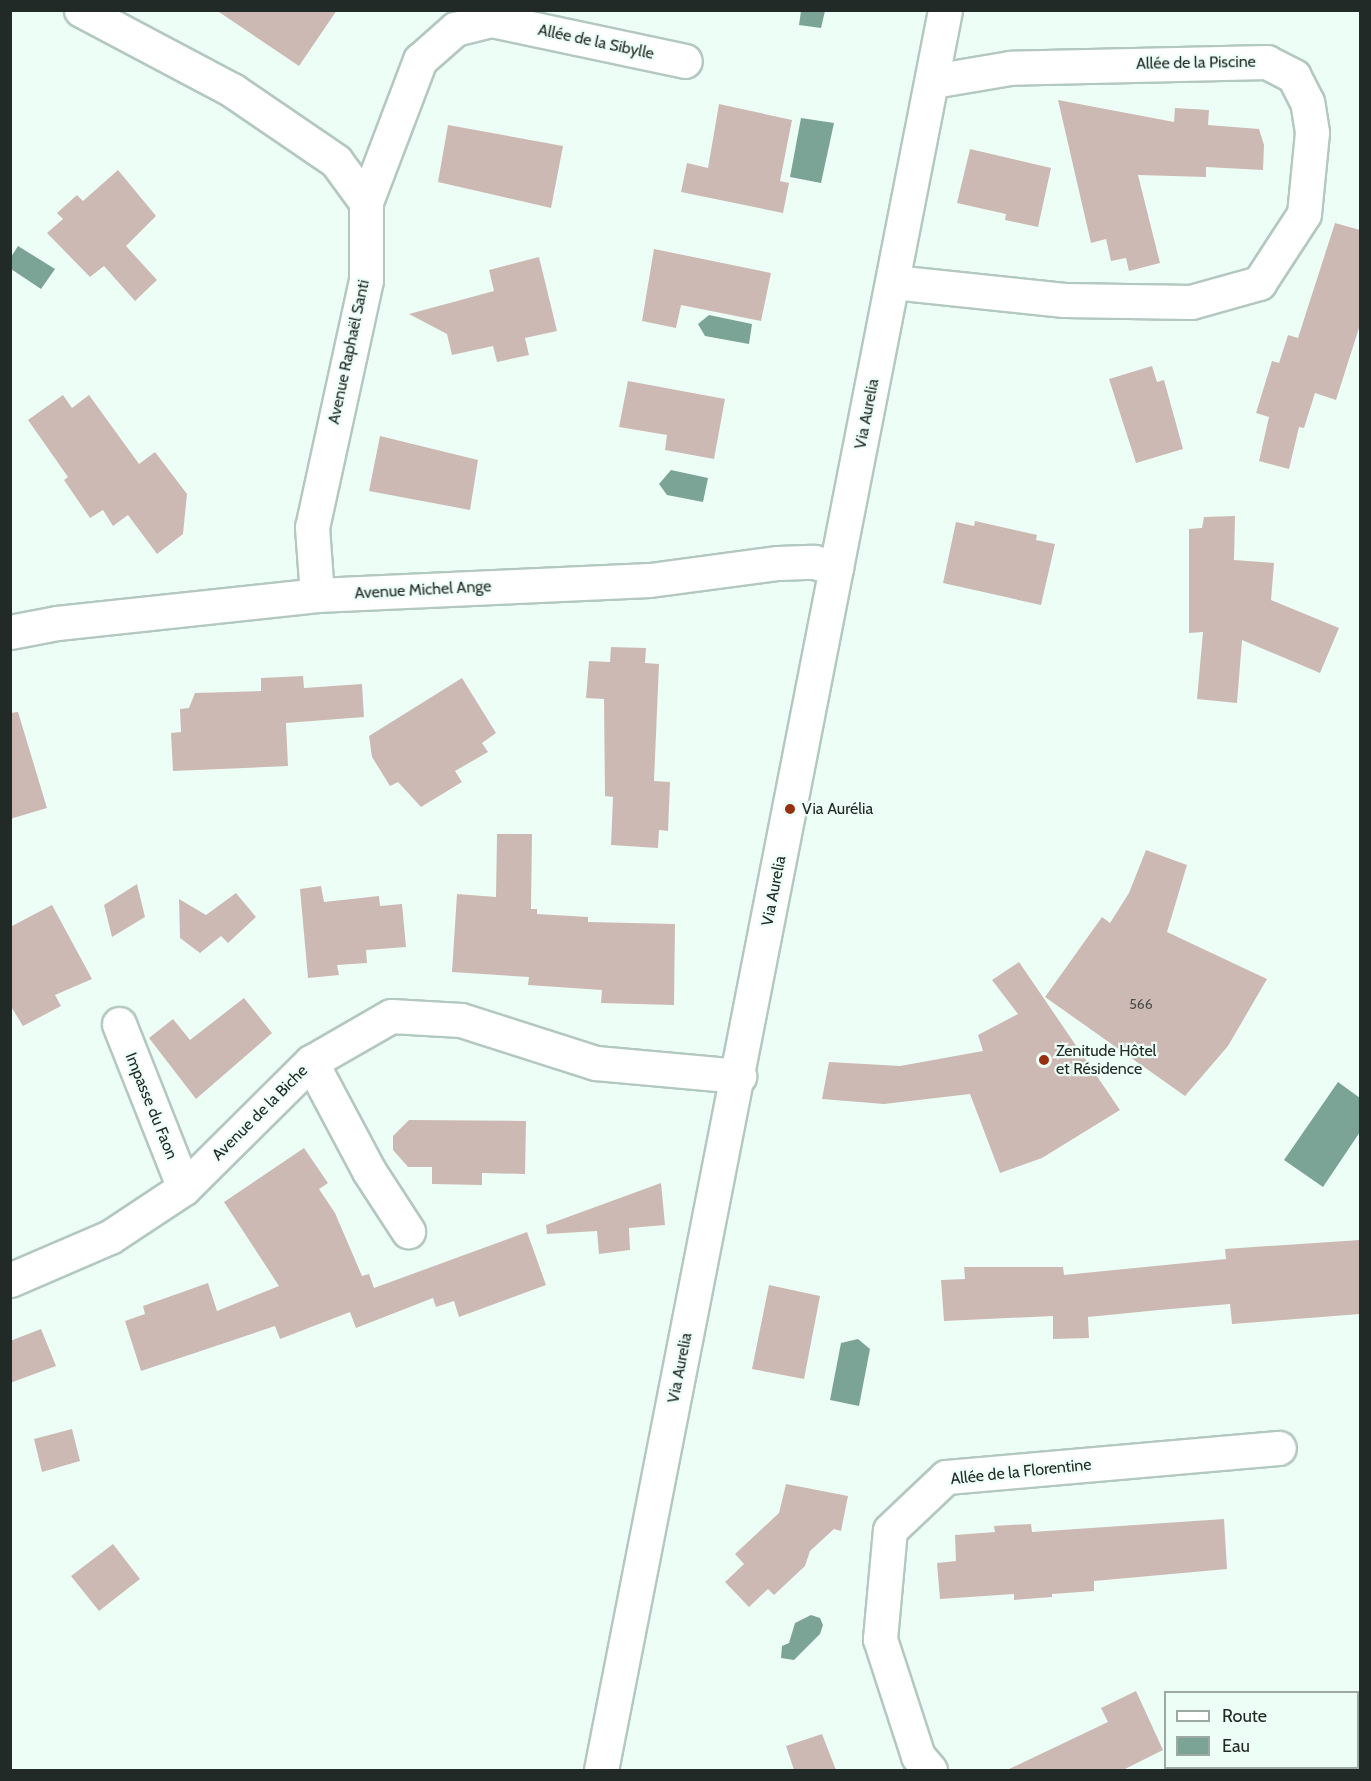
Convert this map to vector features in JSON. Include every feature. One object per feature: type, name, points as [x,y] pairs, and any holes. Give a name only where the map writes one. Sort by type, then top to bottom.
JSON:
[{"type":"street","points":[[81,10],[232,90],[336,161],[366,202]]},
{"type":"street","name":"Via Aurelia","points":[[601,1770],[739,1076],[945,10]]},
{"type":"street","name":"Allée de la Sibylle","points":[[366,202],[420,60],[455,29],[492,20],[685,61]]},
{"type":"street","name":"Allée de la Piscine","points":[[893,282],[968,293],[1064,300],[1191,302],[1259,283],[1304,214],[1312,132],[1307,102],[1294,76],[1266,62],[1010,68],[933,81]]},
{"type":"street","name":"Avenue Raphaël Santi","points":[[317,595],[312,527],[366,280],[366,202]]},
{"type":"street","name":"Avenue Michel Ange","points":[[10,632],[57,623],[317,595],[650,580],[778,563],[813,562],[836,568]]},
{"type":"street","name":"Avenue de la Biche","points":[[10,1280],[110,1237],[184,1188],[311,1062],[392,1016],[461,1020],[596,1063],[739,1076]]},
{"type":"street","name":"Impasse du Faon","points":[[118,1024],[184,1188]]},
{"type":"street","points":[[311,1062],[369,1171],[408,1231]]},
{"type":"street","name":"Allée de la Florentine","points":[[930,1770],[918,1756],[880,1639],[890,1530],[946,1477],[1279,1448]]},
{"type":"water","points":[[801,11],[825,11],[821,28],[799,25]]},
{"type":"water","points":[[801,118],[834,123],[821,183],[790,177]]},
{"type":"water","points":[[18,246],[55,269],[41,289],[11,269],[11,257]]},
{"type":"water","points":[[709,315],[752,324],[749,344],[705,336],[698,324]]},
{"type":"water","points":[[671,470],[708,478],[703,502],[667,495],[659,484]]},
{"type":"water","points":[[1338,1082],[1360,1098],[1360,1132],[1323,1187],[1284,1160]]},
{"type":"water","points":[[858,1339],[870,1349],[859,1406],[830,1400],[841,1343]]},
{"type":"water","points":[[811,1615],[820,1618],[823,1625],[820,1634],[794,1660],[781,1658],[782,1646],[789,1643],[795,1623]]},
{"type":"building","points":[[216,10],[337,10],[299,66]]},
{"type":"building","points":[[1058,100],[1174,122],[1175,108],[1209,110],[1208,125],[1259,129],[1264,145],[1263,170],[1206,167],[1206,177],[1138,175],[1160,263],[1129,271],[1126,258],[1111,261],[1106,239],[1091,243]]},
{"type":"building","points":[[719,104],[792,120],[780,181],[789,183],[783,213],[681,192],[687,163],[708,168]]},
{"type":"building","points":[[448,125],[563,146],[551,208],[438,182]]},
{"type":"building","points":[[970,149],[1051,168],[1038,227],[1005,220],[1006,214],[957,203]]},
{"type":"building","points":[[118,170],[156,216],[126,246],[157,280],[135,301],[104,266],[90,277],[47,233],[63,219],[57,213],[77,195],[83,201]]},
{"type":"building","points":[[1335,223],[1360,230],[1360,325],[1336,400],[1315,393],[1304,428],[1299,427],[1289,469],[1259,461],[1269,417],[1256,413],[1272,361],[1279,363],[1288,335],[1298,338]]},
{"type":"building","points":[[654,249],[771,273],[761,321],[681,305],[676,328],[642,321]]},
{"type":"building","points":[[539,257],[557,331],[525,338],[529,355],[497,362],[493,346],[452,355],[447,334],[409,314],[494,291],[489,270]]},
{"type":"building","points":[[1152,366],[1157,382],[1164,380],[1183,449],[1136,463],[1109,379]]},
{"type":"building","points":[[628,381],[725,399],[714,459],[665,450],[667,435],[619,427]]},
{"type":"building","points":[[63,395],[72,408],[89,395],[139,464],[155,452],[187,494],[183,534],[157,554],[128,515],[113,526],[103,510],[90,518],[64,480],[68,477],[28,420]]},
{"type":"building","points":[[380,436],[478,460],[470,510],[369,491]]},
{"type":"building","points":[[1235,516],[1234,560],[1274,563],[1271,600],[1339,628],[1320,673],[1242,640],[1237,703],[1197,699],[1203,632],[1189,633],[1189,529],[1202,528],[1204,517]]},
{"type":"building","points":[[975,521],[1037,535],[1036,540],[1055,544],[1041,605],[943,583],[956,522],[974,526]]},
{"type":"building","points":[[611,647],[646,648],[645,663],[659,664],[654,781],[670,782],[668,831],[659,830],[658,848],[611,845],[613,797],[605,796],[604,699],[586,698],[589,661],[610,662]]},
{"type":"building","points":[[303,676],[304,688],[362,684],[364,717],[286,723],[288,766],[173,771],[171,733],[181,732],[180,709],[189,708],[195,693],[261,691],[261,678]]},
{"type":"building","points":[[462,678],[496,733],[482,743],[488,752],[455,771],[462,782],[421,807],[398,782],[390,786],[372,757],[369,736]]},
{"type":"building","points":[[18,712],[47,808],[10,819],[10,713]]},
{"type":"building","points":[[497,834],[532,834],[531,909],[537,909],[537,914],[588,917],[588,922],[675,924],[674,1005],[601,1003],[602,990],[528,985],[529,977],[452,972],[457,894],[496,897]]},
{"type":"building","points":[[1146,850],[1187,865],[1167,932],[1267,979],[1228,1046],[1185,1096],[1045,997],[1102,917],[1110,923],[1129,893]]},
{"type":"building","points":[[137,884],[145,917],[112,937],[104,905]]},
{"type":"building","points":[[321,886],[324,902],[379,896],[380,906],[402,904],[406,947],[366,950],[367,963],[337,965],[339,975],[308,978],[300,889]]},
{"type":"building","points":[[236,893],[256,917],[228,943],[221,936],[200,953],[180,938],[179,899],[206,915]]},
{"type":"building","points":[[52,905],[92,979],[55,995],[61,1006],[23,1026],[10,1005],[10,927]]},
{"type":"building","points":[[1019,962],[1120,1110],[1042,1158],[1000,1173],[970,1094],[884,1104],[822,1099],[829,1062],[900,1066],[983,1051],[978,1035],[1018,1014],[992,980]]},
{"type":"building","points":[[244,998],[272,1033],[196,1099],[149,1038],[173,1019],[190,1040]]},
{"type":"building","points":[[409,1120],[526,1121],[525,1174],[482,1173],[482,1185],[432,1184],[432,1167],[408,1167],[393,1150],[393,1136]]},
{"type":"building","points":[[304,1148],[328,1183],[319,1189],[335,1213],[362,1276],[369,1274],[374,1288],[527,1232],[546,1285],[459,1317],[454,1301],[436,1307],[433,1298],[356,1328],[350,1312],[280,1339],[275,1326],[141,1371],[125,1321],[145,1314],[143,1306],[208,1283],[217,1311],[279,1286],[224,1202]]},
{"type":"building","points":[[661,1183],[665,1225],[629,1228],[630,1250],[599,1254],[597,1231],[547,1234],[546,1225]]},
{"type":"building","points":[[1360,1240],[1360,1314],[1232,1324],[1230,1304],[1088,1317],[1089,1338],[1053,1339],[1053,1316],[944,1321],[941,1280],[965,1279],[964,1267],[1063,1267],[1064,1275],[1226,1259],[1225,1249]]},
{"type":"building","points":[[769,1285],[820,1296],[804,1379],[752,1369]]},
{"type":"building","points":[[41,1329],[56,1366],[10,1383],[10,1341]]},
{"type":"building","points":[[72,1429],[80,1461],[42,1472],[34,1439]]},
{"type":"building","points":[[786,1484],[848,1496],[841,1531],[834,1529],[810,1551],[805,1566],[774,1595],[768,1589],[749,1607],[725,1582],[744,1564],[735,1554],[779,1513]]},
{"type":"building","points":[[1224,1519],[1227,1569],[1094,1581],[1094,1591],[1052,1594],[1052,1597],[1014,1600],[1014,1594],[940,1599],[937,1563],[956,1561],[955,1535],[995,1532],[994,1526],[1010,1525],[1031,1524],[1032,1532]]},
{"type":"building","points":[[113,1544],[140,1579],[99,1611],[71,1576]]},
{"type":"building","points":[[1136,1691],[1163,1750],[1123,1770],[1007,1770],[1108,1722],[1101,1708]]},
{"type":"building","points":[[822,1734],[836,1770],[794,1770],[786,1746]]},
{"type":"place","name":"Via Aurélia","points":[[790,809]]},
{"type":"place","name":"Zenitude Hôtel et Résidence","points":[[1044,1060]]}]
